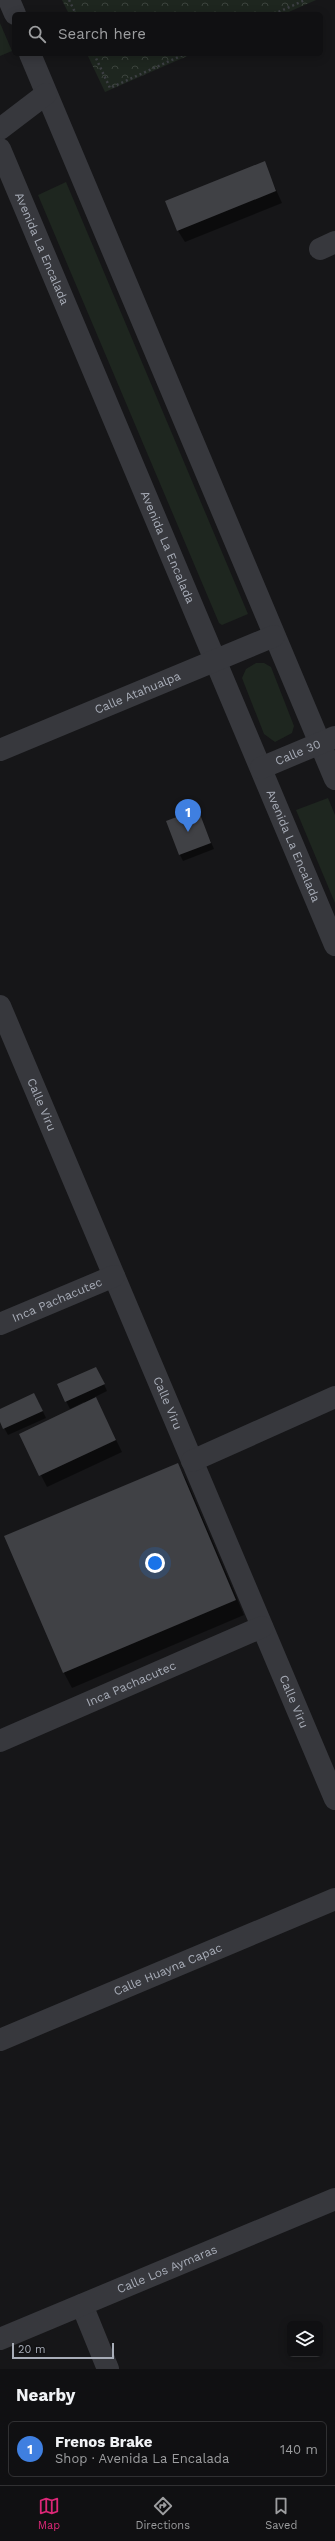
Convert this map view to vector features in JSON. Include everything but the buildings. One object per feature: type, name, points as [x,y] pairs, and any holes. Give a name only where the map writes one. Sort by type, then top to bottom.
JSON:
[{"type":"street","points":[[9,0],[14,12]]},
{"type":"street","points":[[31,56],[274,636],[327,740],[335,779]]},
{"type":"street","points":[[0,129],[46,94]]},
{"type":"street","name":"Avenida La Encalada","points":[[0,149],[335,945]]},
{"type":"street","name":"Calle Atahualpa","points":[[0,750],[274,636]]},
{"type":"street","name":"Calle 30","points":[[261,768],[327,740]]},
{"type":"street","name":"Calle Viru","points":[[0,1006],[4,1029],[114,1276],[335,1799]]},
{"type":"street","name":"Inca Pachacutec","points":[[0,1324],[114,1276]]},
{"type":"street","points":[[192,1461],[335,1397]]},
{"type":"street","name":"Inca Pachacutec","points":[[0,1741],[262,1627]]},
{"type":"street","name":"Calle Huayna Capac","points":[[0,2040],[335,1899]]},
{"type":"street","name":"Calle Los Aymaras","points":[[0,2339],[335,2200]]},
{"type":"street","points":[[82,2305],[108,2369]]},
{"type":"path","points":[[69,0],[75,12]]},
{"type":"path","points":[[278,12],[305,0]]},
{"type":"path","points":[[95,56],[110,88],[181,56]]},
{"type":"green space","points":[[62,0],[316,0],[289,12],[68,12]]},
{"type":"green space","points":[[0,23],[12,51],[0,56]]},
{"type":"green space","points":[[88,56],[187,56],[105,92]]},
{"type":"green space","points":[[66,182],[248,614],[222,625],[219,623],[38,195]]},
{"type":"green space","points":[[256,663],[264,663],[271,667],[294,726],[292,733],[275,742],[264,734],[242,678],[246,669]]},
{"type":"green space","points":[[328,798],[335,815],[335,903],[296,810]]},
{"type":"place","name":"Frenos Brake","points":[[188,832]]}]
